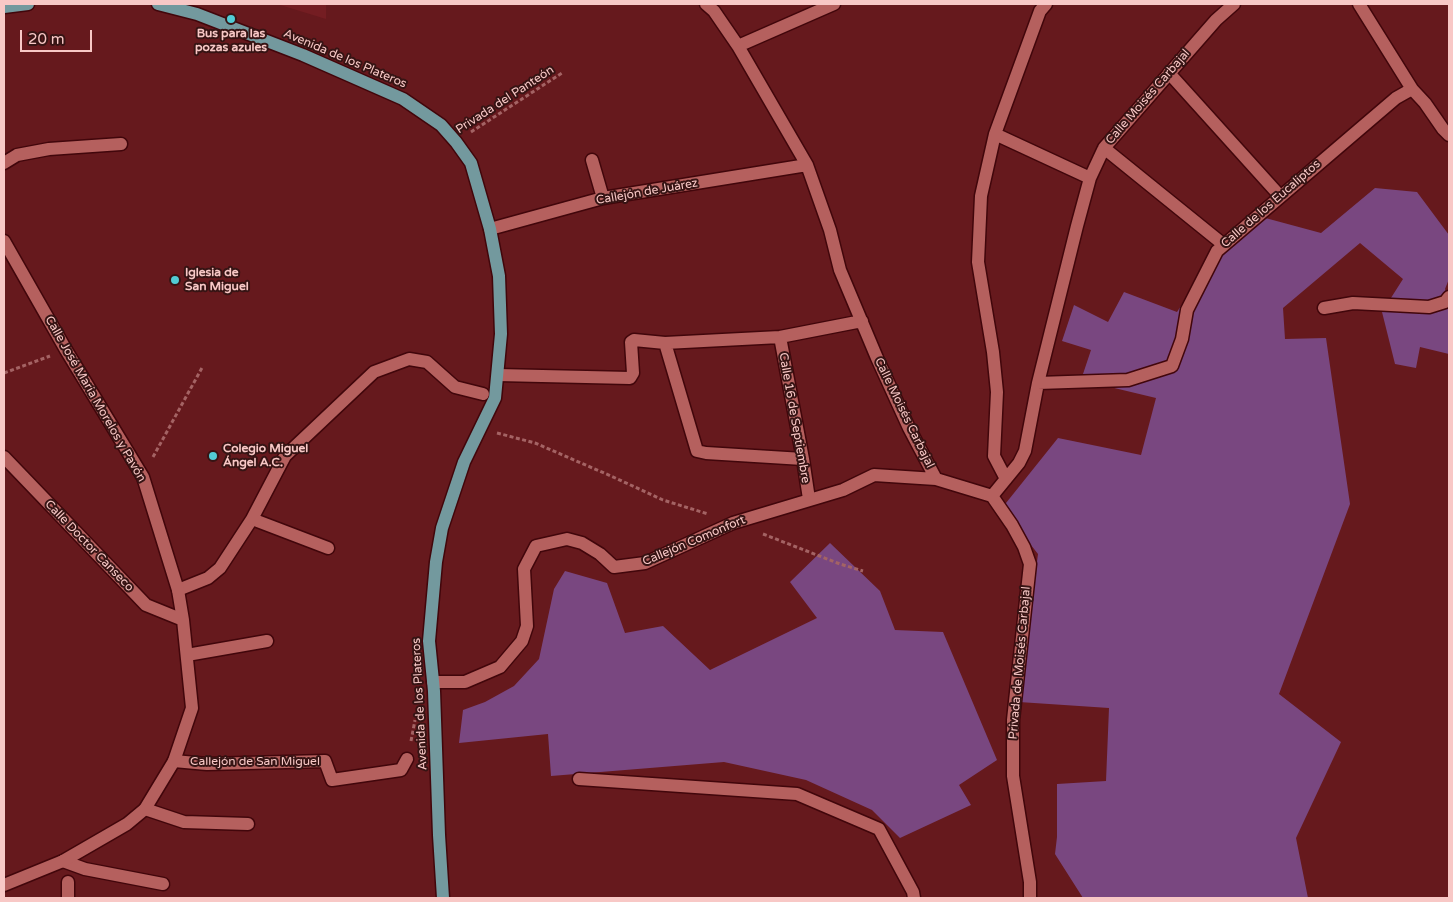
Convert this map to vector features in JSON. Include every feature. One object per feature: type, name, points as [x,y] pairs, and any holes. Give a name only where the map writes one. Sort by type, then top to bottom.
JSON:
[{"type":"main road","points":[[4,7],[28,4]]},
{"type":"main road","name":"Avenida de los Plateros","points":[[158,4],[197,14],[403,98],[441,125],[471,163],[490,229],[499,276],[501,334],[495,398],[464,462],[442,528],[436,562],[429,641],[433,682],[438,835],[443,898]]},
{"type":"street","name":"Calle Moisés Carbajal","points":[[706,4],[714,11],[738,46],[807,165],[830,230],[840,270],[905,420],[936,479],[992,496],[1019,463],[1025,451],[1058,298],[1090,178],[1104,148],[1216,20],[1234,4]]},
{"type":"street","points":[[738,46],[834,4]]},
{"type":"street","points":[[1006,479],[994,456],[998,392],[978,262],[981,196],[995,134],[1040,11],[1046,4]]},
{"type":"street","points":[[1359,4],[1412,90],[1425,103],[1443,130],[1449,135]]},
{"type":"street","points":[[1169,73],[1280,196]]},
{"type":"street","name":"Calle de los Eucaliptos","points":[[1038,384],[1128,380],[1172,366],[1182,339],[1187,310],[1217,251],[1396,98],[1412,90]]},
{"type":"street","points":[[995,134],[1090,178]]},
{"type":"street","points":[[4,163],[17,155],[49,149],[121,144]]},
{"type":"street","points":[[1104,148],[1224,245]]},
{"type":"street","points":[[592,160],[603,198]]},
{"type":"street","name":"Callejón de Juárez","points":[[490,229],[603,198],[807,165]]},
{"type":"street","name":"Calle José María Morelos y Pavón","points":[[4,241],[66,350],[143,477],[178,590],[192,708],[174,761],[145,809],[127,824],[63,861],[4,885]]},
{"type":"street","points":[[1324,308],[1354,303],[1429,307],[1444,302],[1449,297]]},
{"type":"street","points":[[498,375],[630,378],[633,373],[630,342],[634,340],[665,343],[780,337],[862,321]]},
{"type":"street","name":"Calle 16 de Septiembre","points":[[780,337],[803,460],[808,499]]},
{"type":"street","points":[[665,343],[697,451],[803,460]]},
{"type":"street","points":[[178,590],[208,578],[220,568],[252,518],[284,456],[374,372],[409,359],[427,362],[456,387],[483,394]]},
{"type":"street","name":"Calle Doctor Canseco","points":[[4,457],[146,605],[183,620]]},
{"type":"street","name":"Callejón Comonfort","points":[[433,682],[465,682],[500,667],[522,641],[527,626],[524,569],[536,546],[567,539],[582,543],[600,554],[614,567],[645,563],[733,523],[843,490],[874,475],[936,479]]},
{"type":"street","name":"Privada de Moisés Carbajal","points":[[992,496],[1020,540],[1030,564],[1013,720],[1013,776],[1030,882],[1030,898]]},
{"type":"street","points":[[252,518],[328,548]]},
{"type":"street","points":[[187,656],[267,641]]},
{"type":"street","name":"Callejón de San Miguel","points":[[174,761],[207,764],[325,761],[332,780],[402,770],[408,760]]},
{"type":"street","points":[[579,779],[797,794],[879,829],[913,892],[914,898]]},
{"type":"street","points":[[145,809],[184,822],[248,824]]},
{"type":"street","points":[[63,861],[85,869],[163,884]]},
{"type":"street","points":[[68,882],[68,898]]},
{"type":"path","name":"Privada del Panteón","points":[[456,142],[562,73]]},
{"type":"path","points":[[4,372],[66,350]]},
{"type":"path","points":[[143,477],[203,366]]},
{"type":"path","points":[[480,428],[534,443],[612,476],[662,500],[733,523],[863,571]]},
{"type":"path","points":[[408,760],[416,712]]},
{"type":"shaded area","points":[[277,4],[326,4],[326,19]]},
{"type":"shaded area","points":[[1375,188],[1417,192],[1449,235],[1449,279],[1445,289],[1449,297],[1449,354],[1420,347],[1416,368],[1395,364],[1382,312],[1403,279],[1360,243],[1283,308],[1285,339],[1326,338],[1350,504],[1279,694],[1341,742],[1296,838],[1308,898],[1083,898],[1055,854],[1057,837],[1057,784],[1106,781],[1109,708],[1019,702],[1038,554],[1002,508],[1058,438],[1141,455],[1156,398],[1081,380],[1091,350],[1062,341],[1074,305],[1108,322],[1124,292],[1177,312],[1215,253],[1258,216],[1321,233]]},
{"type":"shaded area","points":[[830,543],[880,591],[895,630],[943,632],[997,760],[959,785],[971,805],[900,838],[872,810],[806,780],[724,762],[551,776],[548,734],[459,743],[463,710],[485,702],[514,686],[539,659],[554,589],[565,571],[607,583],[625,633],[663,626],[710,670],[817,618],[790,582]]},
{"type":"place","name":"Bus para las pozas azules","points":[[231,19]]},
{"type":"place","name":"Iglesia de San Miguel","points":[[175,280]]},
{"type":"place","name":"Colegio Miguel Ángel A.C.","points":[[213,456]]}]
